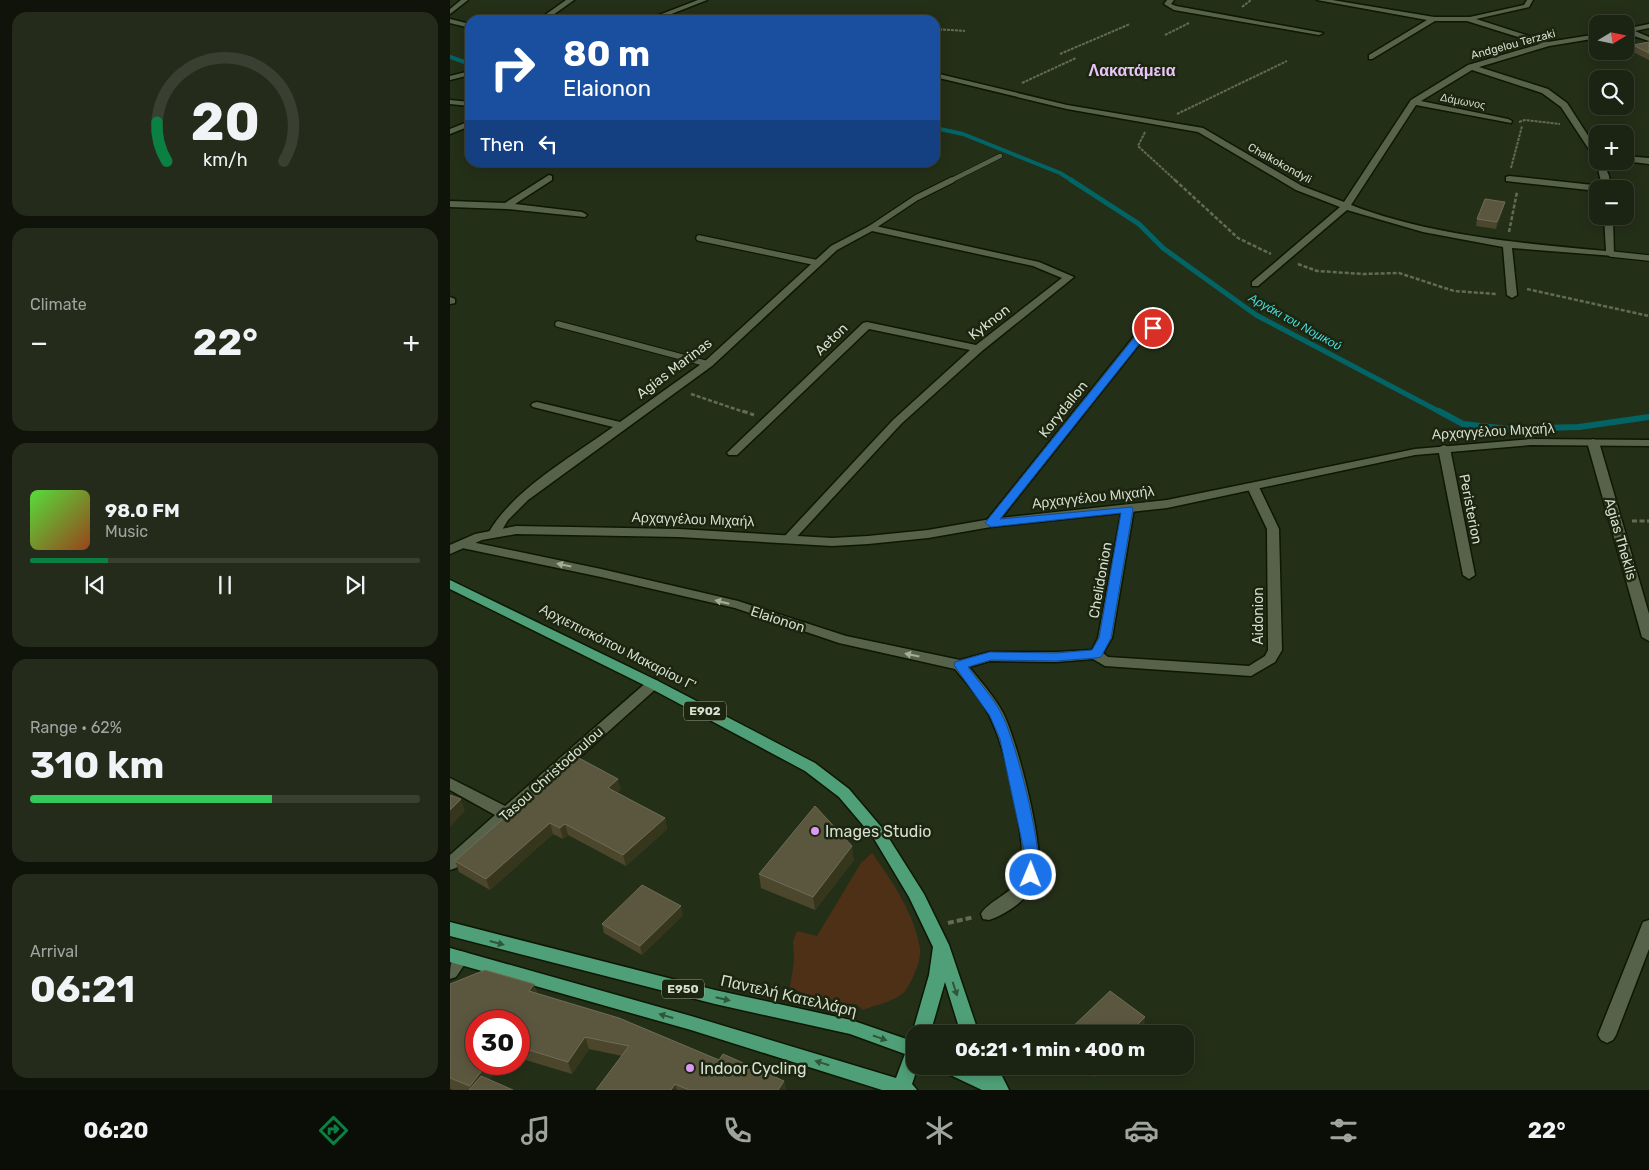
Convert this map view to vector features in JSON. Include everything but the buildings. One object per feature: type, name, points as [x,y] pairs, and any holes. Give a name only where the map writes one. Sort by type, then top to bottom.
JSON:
[{"type":"main road","name":"Αρχιεπισκόπου Μακαρίου Γ'","points":[[450,584],[653,684],[810,767],[844,793],[878,833],[916,894],[941,945],[967,1025]]},
{"type":"main road","name":"Παντελή Κατελλάρη","points":[[450,930],[715,997],[850,1028],[906,1047]]},
{"type":"main road","points":[[924,1025],[938,975],[941,945]]},
{"type":"main road","name":"E950","points":[[456,957],[691,1023],[905,1089]]},
{"type":"main road","points":[[905,1089],[909,1075]]},
{"type":"main road","points":[[969,1075],[1000,1090]]},
{"type":"main road","points":[[992,1075],[1000,1090]]},
{"type":"street","points":[[450,12],[454,6],[465,0]]},
{"type":"street","points":[[548,15],[571,0]]},
{"type":"street","points":[[663,15],[704,0]]},
{"type":"street","points":[[1171,0],[1167,4],[1174,8],[1319,33]]},
{"type":"street","points":[[1320,0],[1344,2],[1434,19],[1468,19],[1491,16],[1527,6],[1530,0]]},
{"type":"street","points":[[1372,57],[1434,19]]},
{"type":"street","points":[[1468,19],[1548,44]]},
{"type":"street","points":[[450,21],[465,25]]},
{"type":"street","points":[[1634,29],[1649,26]]},
{"type":"street","points":[[1634,34],[1649,39]]},
{"type":"street","name":"Andgelou Terzaki","points":[[1414,102],[1470,66],[1548,44],[1589,37]]},
{"type":"street","points":[[1470,66],[1545,91],[1564,104],[1589,146]]},
{"type":"street","points":[[450,78],[465,74]]},
{"type":"street","name":"Chalkokondyli","points":[[940,76],[1067,107],[1200,130],[1299,188],[1346,206],[1423,229],[1507,245],[1610,254]]},
{"type":"street","points":[[450,102],[465,104]]},
{"type":"street","points":[[1255,284],[1346,206],[1414,102]]},
{"type":"street","name":"Δάμωνος","points":[[1414,102],[1508,121]]},
{"type":"street","points":[[450,132],[465,125]]},
{"type":"street","points":[[1634,160],[1649,161]]},
{"type":"street","points":[[507,206],[549,178]]},
{"type":"street","points":[[1509,179],[1589,187]]},
{"type":"street","points":[[450,204],[507,206],[582,215]]},
{"type":"street","points":[[1608,225],[1610,254]]},
{"type":"street","name":"Agias Marinas","points":[[495,532],[503,518],[524,497],[708,364],[834,248],[871,228]]},
{"type":"street","name":"Kyknon","points":[[788,538],[897,422],[978,349],[1069,277],[1036,264],[871,228]]},
{"type":"street","points":[[1507,245],[1512,290]]},
{"type":"street","name":"Korydallon","points":[[991,523],[1140,336],[1165,321]]},
{"type":"street","name":"Aeton","points":[[733,453],[867,325],[978,349]]},
{"type":"street","points":[[537,404],[622,426]]},
{"type":"street","name":"Αρχαγγέλου Μιχαήλ","points":[[456,547],[495,532],[523,530],[680,533],[832,542],[868,540],[928,534],[991,523],[1167,504],[1253,487],[1382,457],[1444,448],[1531,442],[1649,443]]},
{"type":"street","name":"Agias Theklis","points":[[1594,442],[1649,637]]},
{"type":"street","name":"Peristerion","points":[[1444,448],[1470,575]]},
{"type":"street","name":"Aidonion","points":[[1096,654],[1105,661],[1246,670],[1260,667],[1270,659],[1275,650],[1273,529],[1253,487]]},
{"type":"street","name":"Chelidonion","points":[[1096,654],[1105,638],[1128,509]]},
{"type":"street","name":"Elaionon","points":[[456,547],[601,572],[738,605],[844,640],[960,665],[990,656],[1056,657],[1096,654]]},
{"type":"street","points":[[960,665],[996,714],[1006,739],[1031,851],[1031,875],[1017,896],[989,914]]},
{"type":"street","name":"Tasou Christodoulou","points":[[450,864],[653,684]]},
{"type":"street","points":[[450,783],[506,814]]},
{"type":"street","points":[[1607,1035],[1649,928]]},
{"type":"street","points":[[450,972],[456,957]]},
{"type":"lane","points":[[871,228],[916,198],[1000,156]]},
{"type":"lane","points":[[699,238],[818,263]]},
{"type":"lane","points":[[1610,254],[1649,258]]},
{"type":"lane","points":[[558,324],[708,364]]},
{"type":"path","points":[[1060,54],[1130,24]]},
{"type":"path","points":[[940,29],[966,32]]},
{"type":"path","points":[[1004,92],[1076,58]]},
{"type":"path","points":[[1145,132],[1287,61]]},
{"type":"path","points":[[1509,179],[1522,123],[1525,120],[1575,125]]},
{"type":"path","points":[[1507,245],[1519,180]]},
{"type":"path","points":[[1512,290],[1649,316]]},
{"type":"path","points":[[674,388],[768,419]]},
{"type":"path","points":[[932,926],[989,914]]},
{"type":"shaded area","points":[[872,853],[894,886],[913,922],[920,953],[916,970],[905,991],[891,1000],[863,1010],[856,1004],[839,1003],[826,997],[815,999],[790,987],[794,961],[793,941],[797,931],[817,936],[861,863]]},
{"type":"waterway","name":"Αργάκι του Νομικού","points":[[450,57],[465,62]]},
{"type":"waterway","name":"Αργάκι του Νομικού","points":[[940,129],[963,134],[1060,173],[1073,181]]},
{"type":"waterway","name":"Αργάκι του Νομικού","points":[[1071,180],[1139,224],[1163,248],[1256,315],[1442,413]]},
{"type":"waterway","name":"Αργάκι του Νομικού","points":[[1439,411],[1463,424],[1509,429],[1579,427],[1649,417]]},
{"type":"place","name":"Images Studio","points":[[815,831]]},
{"type":"place","name":"Indoor Cycling","points":[[690,1068]]},
{"type":"district","name":"Λακατάμεια","points":[[1132,70]]},
{"type":"route","points":[[1031,875],[1031,851],[1006,739],[996,714],[960,665],[990,656],[1056,657],[1096,654],[1105,638],[1128,509],[991,523],[1140,336],[1153,328]]}]
